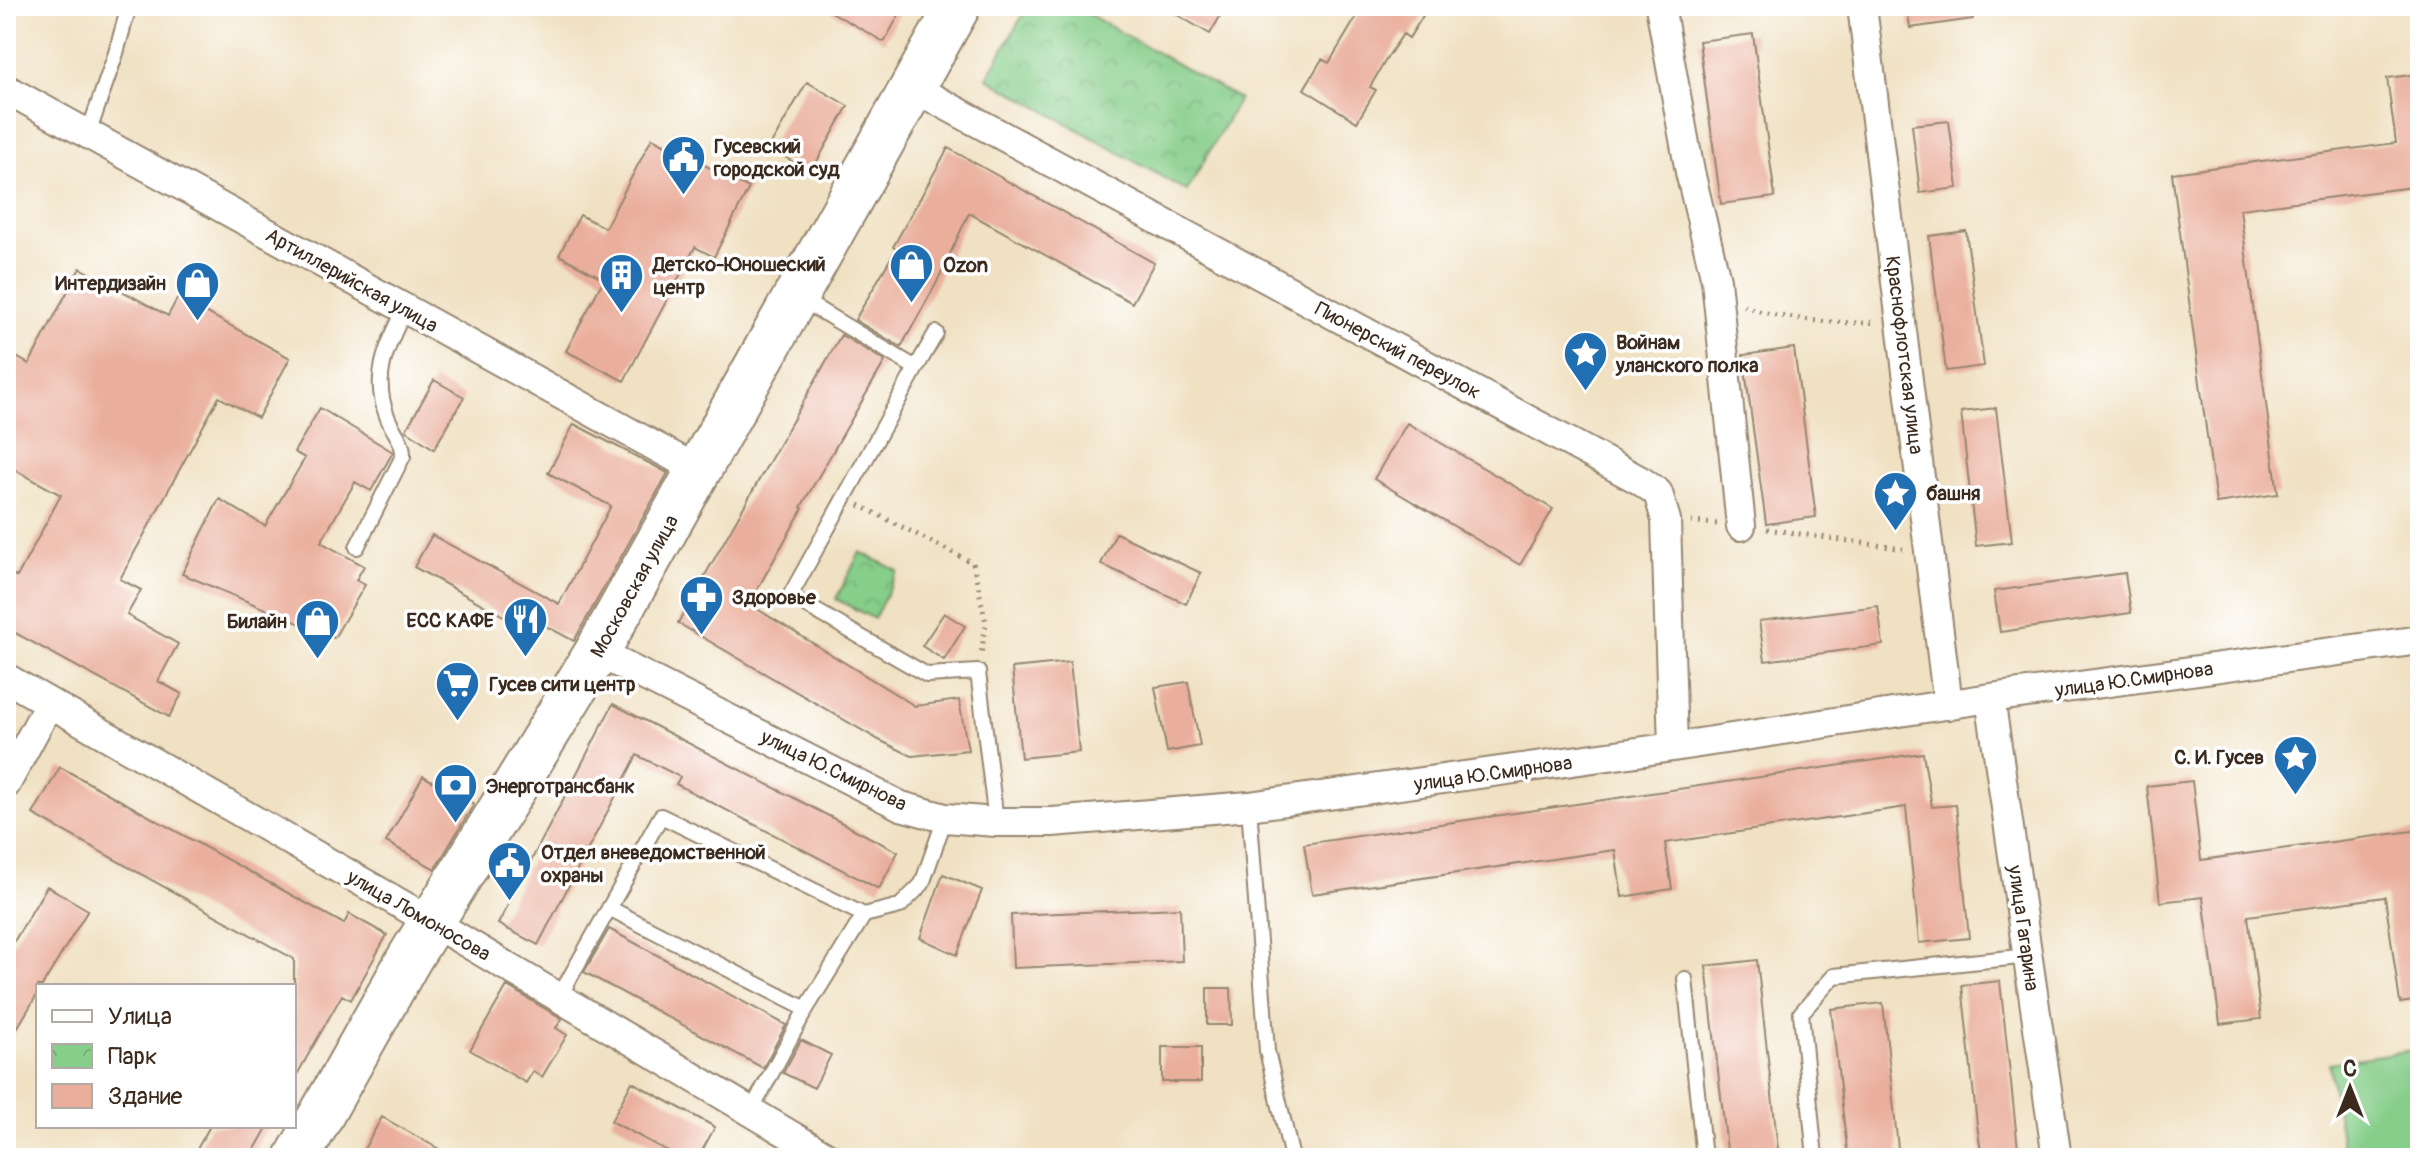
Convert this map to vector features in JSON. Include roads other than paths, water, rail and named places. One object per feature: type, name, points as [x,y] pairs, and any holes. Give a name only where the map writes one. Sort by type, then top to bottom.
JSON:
[{"type":"main road","name":"Московская улица","points":[[297,1158],[432,922],[597,652],[958,6]]},
{"type":"street","points":[[1660,6],[1690,172],[1716,280],[1741,526]]},
{"type":"street","name":"Краснофлотская улица","points":[[1862,6],[1948,705]]},
{"type":"street","name":"Пионерский переулок","points":[[912,87],[1641,481],[1658,493],[1666,520],[1673,747]]},
{"type":"street","name":"Артиллерийская улица","points":[[6,89],[698,470]]},
{"type":"street","name":"улица Ю.Смирнова","points":[[597,652],[901,806],[945,818],[1052,822],[1249,806],[1673,747],[1990,698],[2420,640]]},
{"type":"street","name":"улица Ломоносова","points":[[6,678],[432,922],[829,1158]]},
{"type":"street","name":"улица Гагарина","points":[[1990,698],[2057,1158]]},
{"type":"street","points":[[6,784],[49,704]]},
{"type":"lane","points":[[88,134],[129,6]]},
{"type":"lane","points":[[795,296],[916,368]]},
{"type":"lane","points":[[357,547],[403,456],[403,445],[387,418],[381,376],[383,355],[405,309]]},
{"type":"lane","points":[[936,333],[790,596],[927,675],[978,672],[996,822]]},
{"type":"lane","points":[[1249,806],[1267,1051],[1292,1158]]},
{"type":"lane","points":[[559,997],[661,816],[864,915],[900,906],[922,884],[945,818]]},
{"type":"lane","points":[[609,908],[806,1009]]},
{"type":"lane","points":[[751,1111],[806,1009],[864,915]]},
{"type":"lane","points":[[1815,1158],[1801,1013],[1834,976],[2029,956]]},
{"type":"lane","points":[[1685,979],[1704,1158]]},
{"type":"place","name":"Гусевский городской суд","points":[[683,197]]},
{"type":"place","name":"Ozon","points":[[912,304]]},
{"type":"place","name":"Детско-Юношеский центр","points":[[622,315]]},
{"type":"place","name":"Интердизайн","points":[[197,322]]},
{"type":"place","name":"Войнам уланского полка","points":[[1585,393]]},
{"type":"place","name":"башня","points":[[1895,532]]},
{"type":"place","name":"Здоровье","points":[[701,636]]},
{"type":"place","name":"ЕСС КАФЕ","points":[[525,659]]},
{"type":"place","name":"Билайн","points":[[318,660]]},
{"type":"place","name":"Гусев сити центр","points":[[458,723]]},
{"type":"place","name":"С. И. Гусев","points":[[2295,796]]},
{"type":"place","name":"Энерготрансбанк","points":[[455,825]]},
{"type":"place","name":"Отдел вневедомственной охраны","points":[[510,902]]}]
